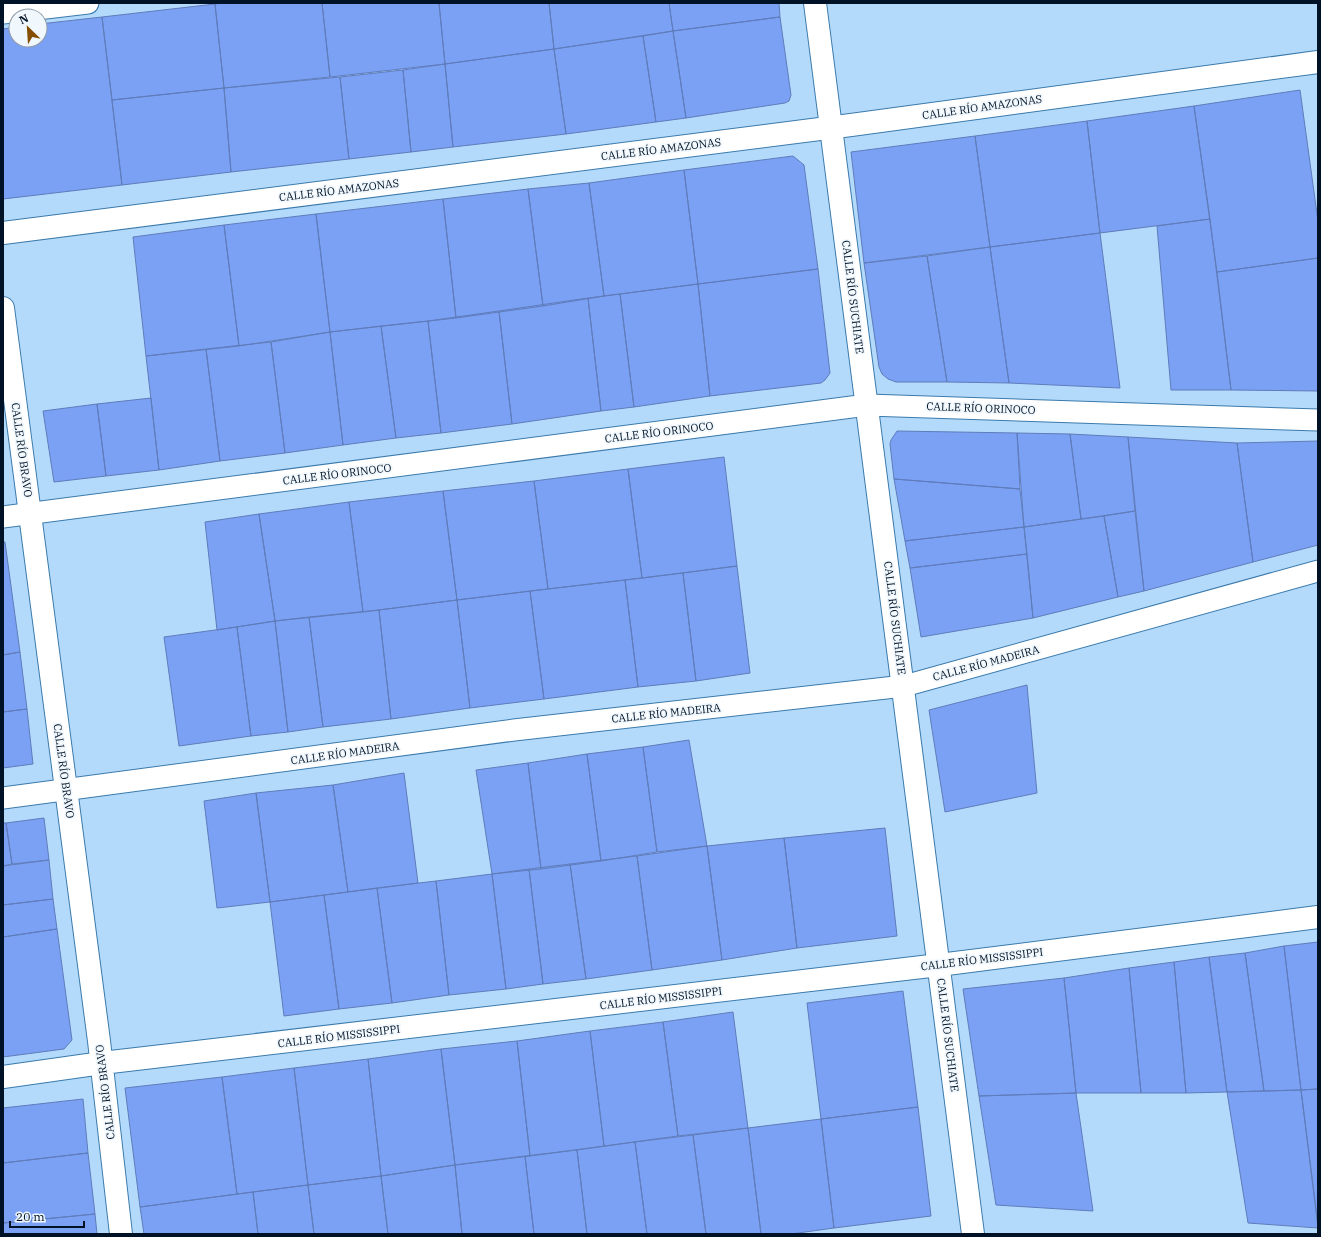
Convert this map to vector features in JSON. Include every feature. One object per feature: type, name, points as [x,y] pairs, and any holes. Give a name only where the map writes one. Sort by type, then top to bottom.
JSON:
[{"type":"street","points":[[3,13],[88,3]]},
{"type":"street","name":"CALLE RÍO SUCHIATE","points":[[816,3],[973,1234]]},
{"type":"street","name":"CALLE RÍO AMAZONAS","points":[[3,233],[831,127],[1318,62]]},
{"type":"street","name":"CALLE RÍO BRAVO","points":[[3,308],[102,1064],[121,1234]]},
{"type":"street","name":"CALLE RÍO ORINOCO","points":[[3,517],[867,405],[1318,420]]},
{"type":"street","name":"CALLE RÍO MADEIRA","points":[[3,798],[514,730],[904,686],[1318,571]]},
{"type":"street","name":"CALLE RÍO MISSISSIPPI","points":[[3,1077],[939,965],[1318,917]]},
{"type":"building","points":[[322,3],[330,77],[224,88],[215,4]]},
{"type":"building","points":[[322,3],[439,3],[445,64],[330,77]]},
{"type":"building","points":[[439,3],[549,3],[554,49],[445,64]]},
{"type":"building","points":[[549,3],[669,3],[673,31],[554,49]]},
{"type":"building","points":[[669,3],[779,3],[780,17],[673,31]]},
{"type":"building","points":[[215,4],[224,88],[112,100],[102,17]]},
{"type":"building","points":[[102,17],[122,185],[3,199],[3,29],[8,28],[8,48],[48,48],[48,23]]},
{"type":"building","points":[[780,17],[791,95],[789,101],[785,103],[686,118],[673,31]]},
{"type":"building","points":[[673,31],[686,118],[656,122],[643,36]]},
{"type":"building","points":[[643,36],[656,122],[566,134],[554,49]]},
{"type":"building","points":[[554,49],[566,134],[453,147],[445,64]]},
{"type":"building","points":[[445,64],[453,147],[411,152],[403,70]]},
{"type":"building","points":[[403,70],[411,152],[349,159],[340,77]]},
{"type":"building","points":[[340,77],[349,159],[231,172],[224,88]]},
{"type":"building","points":[[224,88],[231,172],[122,185],[112,100]]},
{"type":"building","points":[[1300,90],[1318,221],[1318,258],[1217,272],[1194,106]]},
{"type":"building","points":[[1194,106],[1210,219],[1100,233],[1087,121]]},
{"type":"building","points":[[1087,121],[1100,233],[990,247],[975,136]]},
{"type":"building","points":[[975,136],[990,247],[864,263],[851,152]]},
{"type":"building","points":[[793,156],[804,165],[818,269],[698,284],[684,170]]},
{"type":"building","points":[[684,170],[698,284],[604,296],[589,183]]},
{"type":"building","points":[[589,183],[604,296],[543,306],[528,189]]},
{"type":"building","points":[[528,189],[543,306],[456,318],[443,199]]},
{"type":"building","points":[[443,199],[456,318],[330,332],[316,214]]},
{"type":"building","points":[[316,214],[330,332],[239,346],[224,225]]},
{"type":"building","points":[[1210,219],[1231,390],[1171,390],[1157,226]]},
{"type":"building","points":[[224,225],[239,346],[146,356],[133,237]]},
{"type":"building","points":[[1100,233],[1120,388],[1009,383],[990,247]]},
{"type":"building","points":[[990,247],[1009,383],[947,382],[927,256]]},
{"type":"building","points":[[927,256],[947,382],[896,382],[888,379],[882,374],[879,367],[864,263]]},
{"type":"building","points":[[1318,258],[1318,391],[1231,390],[1217,272]]},
{"type":"building","points":[[818,269],[830,373],[825,380],[821,383],[710,396],[698,284]]},
{"type":"building","points":[[698,284],[710,396],[634,407],[620,294]]},
{"type":"building","points":[[620,294],[634,407],[601,411],[588,298]]},
{"type":"building","points":[[588,298],[601,411],[512,424],[499,311]]},
{"type":"building","points":[[499,311],[512,424],[441,433],[428,321]]},
{"type":"building","points":[[428,321],[441,433],[396,438],[381,326]]},
{"type":"building","points":[[381,326],[396,438],[343,445],[330,332]]},
{"type":"building","points":[[330,332],[343,445],[285,453],[271,342]]},
{"type":"building","points":[[271,342],[285,453],[220,461],[206,349]]},
{"type":"building","points":[[206,349],[220,461],[159,470],[146,356]]},
{"type":"building","points":[[151,398],[159,470],[106,476],[97,404]]},
{"type":"building","points":[[97,404],[106,476],[54,482],[43,411]]},
{"type":"building","points":[[897,431],[1017,433],[1020,489],[894,479],[890,444]]},
{"type":"building","points":[[1017,433],[1070,434],[1081,519],[1024,527]]},
{"type":"building","points":[[1070,434],[1128,437],[1135,511],[1081,519]]},
{"type":"building","points":[[1128,437],[1237,443],[1253,562],[1144,591]]},
{"type":"building","points":[[1318,441],[1318,545],[1253,562],[1237,443]]},
{"type":"building","points":[[724,457],[737,566],[642,578],[628,469]]},
{"type":"building","points":[[628,469],[642,578],[548,589],[534,481]]},
{"type":"building","points":[[894,479],[1020,489],[1024,527],[905,541]]},
{"type":"building","points":[[534,481],[548,589],[457,600],[443,491]]},
{"type":"building","points":[[443,491],[457,600],[363,612],[349,502]]},
{"type":"building","points":[[349,502],[363,612],[275,621],[259,514]]},
{"type":"building","points":[[1135,511],[1144,591],[1118,597],[1104,516]]},
{"type":"building","points":[[259,514],[275,621],[217,630],[205,522]]},
{"type":"building","points":[[1104,516],[1118,597],[1033,618],[1024,527]]},
{"type":"building","points":[[1024,527],[1027,554],[910,568],[905,541]]},
{"type":"building","points":[[3,542],[5,542],[20,652],[3,655]]},
{"type":"building","points":[[1027,554],[1033,618],[921,637],[910,568]]},
{"type":"building","points":[[737,566],[750,673],[696,681],[683,573]]},
{"type":"building","points":[[683,573],[696,681],[638,687],[625,580]]},
{"type":"building","points":[[625,580],[638,687],[544,699],[530,591]]},
{"type":"building","points":[[530,591],[544,699],[470,708],[457,600]]},
{"type":"building","points":[[457,600],[470,708],[391,719],[379,610]]},
{"type":"building","points":[[379,610],[391,719],[323,727],[309,617]]},
{"type":"building","points":[[309,617],[323,727],[288,732],[275,621]]},
{"type":"building","points":[[275,621],[288,732],[251,736],[237,627]]},
{"type":"building","points":[[237,627],[251,736],[179,746],[164,637]]},
{"type":"building","points":[[20,652],[27,709],[3,712],[3,655]]},
{"type":"building","points":[[1027,685],[1037,793],[945,812],[929,710]]},
{"type":"building","points":[[27,709],[33,764],[3,768],[3,712]]},
{"type":"building","points":[[689,740],[707,846],[657,852],[643,747]]},
{"type":"building","points":[[643,747],[657,852],[601,861],[587,754]]},
{"type":"building","points":[[587,754],[601,861],[541,869],[528,763]]},
{"type":"building","points":[[528,763],[541,869],[492,874],[476,770]]},
{"type":"building","points":[[404,773],[418,883],[348,892],[333,785]]},
{"type":"building","points":[[333,785],[348,892],[270,902],[256,793]]},
{"type":"building","points":[[256,793],[270,902],[217,908],[204,801]]},
{"type":"building","points":[[44,818],[49,860],[12,864],[6,823]]},
{"type":"building","points":[[3,823],[6,823],[12,864],[3,866]]},
{"type":"building","points":[[885,828],[897,936],[797,948],[784,838]]},
{"type":"building","points":[[784,838],[797,948],[722,960],[707,846]]},
{"type":"building","points":[[707,846],[722,960],[652,970],[637,856]]},
{"type":"building","points":[[637,856],[652,970],[586,979],[570,864]]},
{"type":"building","points":[[49,860],[53,899],[3,905],[3,866]]},
{"type":"building","points":[[570,864],[586,979],[543,984],[529,869]]},
{"type":"building","points":[[529,869],[543,984],[506,989],[492,874]]},
{"type":"building","points":[[492,874],[506,989],[449,995],[436,881]]},
{"type":"building","points":[[436,881],[449,995],[392,1003],[377,888]]},
{"type":"building","points":[[377,888],[392,1003],[339,1009],[324,895]]},
{"type":"building","points":[[324,895],[339,1009],[284,1016],[270,902]]},
{"type":"building","points":[[53,899],[57,929],[3,937],[3,905]]},
{"type":"building","points":[[57,929],[72,1040],[64,1049],[3,1057],[3,937]]},
{"type":"building","points":[[1318,942],[1318,1089],[1301,1090],[1284,946]]},
{"type":"building","points":[[1284,946],[1301,1090],[1264,1091],[1245,953]]},
{"type":"building","points":[[1245,953],[1264,1091],[1227,1092],[1209,957]]},
{"type":"building","points":[[1209,957],[1227,1092],[1186,1093],[1174,962]]},
{"type":"building","points":[[1174,962],[1186,1093],[1141,1093],[1129,968]]},
{"type":"building","points":[[1129,968],[1141,1093],[1076,1093],[1064,978]]},
{"type":"building","points":[[1064,978],[1076,1093],[979,1096],[963,989]]},
{"type":"building","points":[[903,991],[918,1107],[821,1119],[807,1003]]},
{"type":"building","points":[[733,1012],[748,1128],[678,1136],[663,1022]]},
{"type":"building","points":[[663,1022],[678,1136],[604,1146],[590,1031]]},
{"type":"building","points":[[590,1031],[604,1146],[530,1156],[517,1041]]},
{"type":"building","points":[[517,1041],[530,1156],[455,1165],[441,1049]]},
{"type":"building","points":[[441,1049],[455,1165],[381,1176],[368,1059]]},
{"type":"building","points":[[368,1059],[381,1176],[308,1185],[294,1068]]},
{"type":"building","points":[[294,1068],[308,1185],[237,1194],[222,1077]]},
{"type":"building","points":[[222,1077],[237,1194],[140,1207],[125,1088]]},
{"type":"building","points":[[1318,1089],[1318,1224],[1301,1090]]},
{"type":"building","points":[[1301,1090],[1318,1228],[1248,1223],[1227,1092]]},
{"type":"building","points":[[1076,1093],[1093,1211],[996,1205],[979,1096]]},
{"type":"building","points":[[83,1099],[88,1153],[3,1163],[3,1108]]},
{"type":"building","points":[[918,1107],[931,1216],[834,1228],[821,1119]]},
{"type":"building","points":[[821,1119],[834,1228],[791,1234],[761,1234],[748,1128]]},
{"type":"building","points":[[748,1128],[761,1234],[706,1234],[693,1135]]},
{"type":"building","points":[[693,1135],[706,1234],[647,1234],[635,1142]]},
{"type":"building","points":[[635,1142],[647,1234],[587,1234],[577,1150]]},
{"type":"building","points":[[577,1150],[587,1234],[534,1234],[525,1156]]},
{"type":"building","points":[[88,1153],[95,1214],[3,1223],[3,1163]]},
{"type":"building","points":[[525,1156],[534,1234],[462,1234],[455,1165]]},
{"type":"building","points":[[455,1165],[462,1234],[388,1234],[381,1176]]},
{"type":"building","points":[[381,1176],[388,1234],[314,1234],[308,1185]]},
{"type":"building","points":[[308,1185],[314,1234],[258,1234],[253,1192]]},
{"type":"building","points":[[253,1192],[258,1234],[144,1234],[140,1207]]},
{"type":"building","points":[[95,1214],[97,1234],[3,1234],[3,1223]]}]
